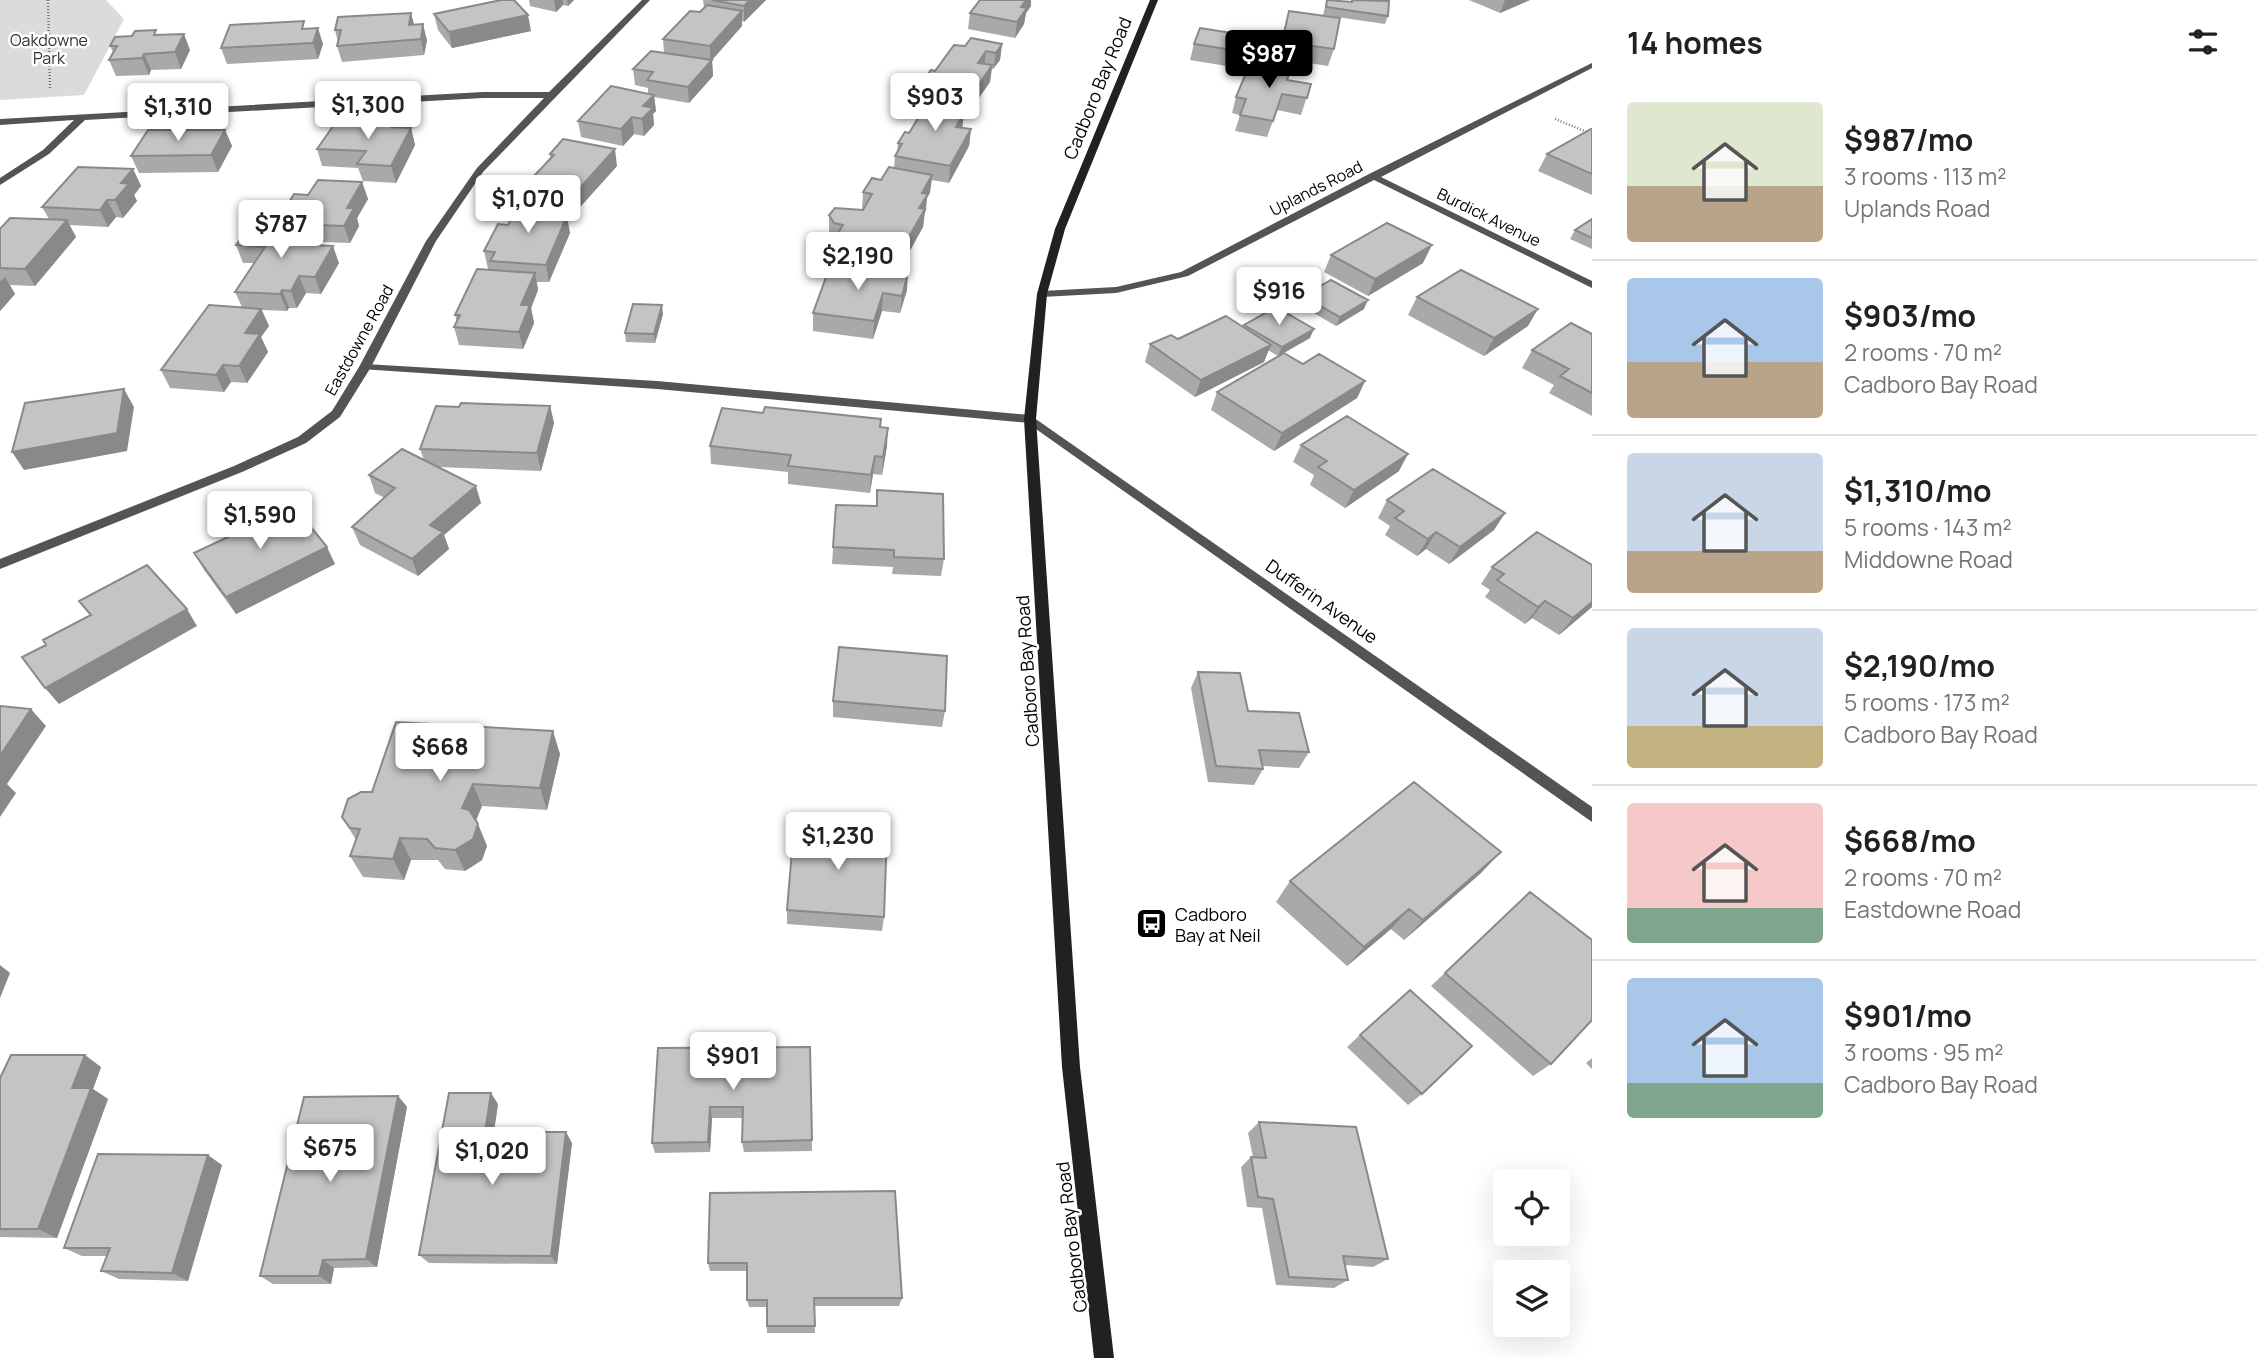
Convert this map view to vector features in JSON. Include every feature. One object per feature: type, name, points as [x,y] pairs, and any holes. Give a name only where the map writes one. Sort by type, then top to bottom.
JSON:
[{"type":"main road","name":"Cadboro Bay Road","points":[[1104,1358],[1071,1067],[1031,419],[1042,295],[1060,229],[1154,0]]},
{"type":"street","name":"Eastdowne Road","points":[[0,564],[238,469],[302,440],[336,414],[365,367],[431,241],[480,170],[646,0]]},
{"type":"street","name":"Uplands Road","points":[[1042,295],[1116,290],[1184,274],[1592,65]]},
{"type":"street","points":[[0,121],[483,95],[551,95]]},
{"type":"street","points":[[0,182],[46,152],[82,118]]},
{"type":"street","name":"Burdick Avenue","points":[[1372,176],[1592,285]]},
{"type":"street","points":[[365,367],[657,385],[1031,419]]},
{"type":"street","name":"Dufferin Avenue","points":[[1031,419],[1592,815]]},
{"type":"path","points":[[48,0],[51,105],[48,119]]},
{"type":"green space","name":"Oakdowne Park","points":[[0,0],[106,0],[124,19],[84,95],[0,100]]},
{"type":"building","points":[[501,0],[514,0],[528,15],[449,32],[434,14]]},
{"type":"building","points":[[712,0],[750,0],[744,6]]},
{"type":"building","points":[[980,0],[1026,0],[1021,7],[1027,8],[1017,22],[970,13]]},
{"type":"building","points":[[1327,0],[1389,1],[1388,16],[1326,7]]},
{"type":"building","points":[[707,5],[742,11],[710,46],[663,39],[690,11],[700,12]]},
{"type":"building","points":[[1289,11],[1340,18],[1334,49],[1282,42]]},
{"type":"building","points":[[411,13],[409,25],[423,24],[421,39],[337,46],[341,30],[335,30],[338,17]]},
{"type":"building","points":[[304,21],[302,29],[318,28],[313,43],[221,48],[230,25]]},
{"type":"building","points":[[1200,28],[1269,39],[1265,55],[1194,44]]},
{"type":"building","points":[[156,30],[154,35],[184,34],[175,52],[109,60],[117,46],[110,46],[115,37],[132,36],[135,31]]},
{"type":"building","points":[[971,38],[1002,44],[996,53],[986,51],[978,63],[992,65],[978,86],[925,78],[931,70],[935,71],[954,45],[965,46]]},
{"type":"building","points":[[651,51],[712,60],[688,87],[647,80],[653,72],[633,69]]},
{"type":"building","points":[[1261,60],[1292,65],[1287,80],[1311,84],[1307,98],[1282,94],[1273,121],[1240,115],[1246,99],[1236,97],[1246,73],[1255,75]]},
{"type":"building","points":[[611,86],[654,95],[643,106],[653,108],[642,119],[632,117],[621,129],[578,121]]},
{"type":"building","points":[[925,94],[962,101],[956,112],[964,113],[956,127],[971,129],[950,166],[895,156],[902,144],[898,143],[905,132],[909,133],[925,107],[917,106]]},
{"type":"building","points":[[353,122],[395,124],[392,127],[411,128],[391,166],[357,164],[366,151],[317,149],[334,125],[351,125]]},
{"type":"building","points":[[1591,129],[1592,174],[1547,154]]},
{"type":"building","points":[[148,130],[225,130],[211,155],[131,156]]},
{"type":"building","points":[[563,139],[615,149],[579,189],[530,180],[554,155],[550,154]]},
{"type":"building","points":[[78,167],[133,169],[121,183],[129,184],[115,200],[107,200],[100,210],[42,207]]},
{"type":"building","points":[[889,167],[932,175],[922,193],[928,194],[919,208],[925,209],[899,254],[852,245],[854,241],[835,238],[843,225],[834,223],[829,215],[835,208],[863,210],[872,194],[863,192],[872,178],[881,180]]},
{"type":"building","points":[[318,180],[362,182],[347,208],[354,208],[344,226],[290,224],[300,208],[286,207],[294,194],[308,195]]},
{"type":"building","points":[[519,203],[562,206],[558,215],[567,216],[546,265],[490,261],[495,252],[484,251],[498,224],[508,225]]},
{"type":"building","points":[[10,218],[67,220],[25,269],[0,268],[0,229]]},
{"type":"building","points":[[1592,219],[1592,238],[1575,230]]},
{"type":"building","points":[[1387,223],[1432,245],[1375,279],[1331,255]]},
{"type":"building","points":[[247,230],[317,233],[310,245],[333,246],[315,277],[299,276],[291,291],[282,290],[280,294],[235,292],[265,247],[236,245]]},
{"type":"building","points":[[846,265],[908,273],[902,296],[883,293],[874,321],[813,313],[829,269],[843,271]]},
{"type":"building","points":[[477,269],[535,273],[521,305],[530,305],[519,332],[454,327],[460,315],[455,315]]},
{"type":"building","points":[[1461,270],[1538,309],[1494,338],[1417,297]]},
{"type":"building","points":[[1331,280],[1368,300],[1340,317],[1303,296]]},
{"type":"building","points":[[633,304],[662,305],[654,334],[625,333]]},
{"type":"building","points":[[209,305],[261,309],[245,333],[260,334],[239,366],[223,365],[216,375],[161,370]]},
{"type":"building","points":[[1276,307],[1314,329],[1282,347],[1244,325]]},
{"type":"building","points":[[1226,316],[1271,345],[1201,380],[1150,344],[1171,335],[1178,339]]},
{"type":"building","points":[[1571,323],[1592,334],[1592,393],[1560,376],[1569,369],[1532,350]]},
{"type":"building","points":[[1284,353],[1303,364],[1319,354],[1365,381],[1282,433],[1217,392]]},
{"type":"building","points":[[124,389],[117,433],[12,452],[25,403]]},
{"type":"building","points":[[461,403],[550,406],[537,453],[420,449],[436,406],[459,407]]},
{"type":"building","points":[[765,407],[881,419],[880,427],[888,428],[883,457],[875,456],[871,475],[788,466],[791,455],[710,446],[722,408],[763,413]]},
{"type":"building","points":[[1347,416],[1408,454],[1354,490],[1318,467],[1327,461],[1301,445]]},
{"type":"building","points":[[402,449],[476,486],[430,525],[443,532],[412,559],[352,527],[395,488],[369,475]]},
{"type":"building","points":[[1433,469],[1505,513],[1460,547],[1436,532],[1428,539],[1395,518],[1404,511],[1387,500]]},
{"type":"building","points":[[877,490],[943,494],[944,559],[894,557],[894,550],[833,547],[836,505],[877,506]]},
{"type":"building","points":[[294,506],[327,547],[226,597],[194,553]]},
{"type":"building","points":[[1537,532],[1592,565],[1592,602],[1573,618],[1545,601],[1538,607],[1497,580],[1504,574],[1492,567]]},
{"type":"building","points":[[147,565],[187,609],[45,688],[22,657],[46,645],[43,640],[91,615],[79,601]]},
{"type":"building","points":[[839,647],[947,656],[945,711],[833,701]]},
{"type":"building","points":[[1198,672],[1240,673],[1248,711],[1299,713],[1309,752],[1259,750],[1263,769],[1216,766]]},
{"type":"building","points":[[0,706],[31,709],[0,756]]},
{"type":"building","points":[[396,722],[553,731],[540,788],[473,784],[462,808],[469,810],[478,824],[473,839],[455,850],[435,848],[427,839],[400,838],[393,859],[350,856],[360,829],[350,828],[342,817],[348,799],[361,792],[372,792]]},
{"type":"building","points":[[1414,782],[1501,852],[1423,920],[1409,909],[1364,947],[1290,881]]},
{"type":"building","points":[[794,827],[887,833],[884,917],[787,910]]},
{"type":"building","points":[[1530,892],[1592,940],[1592,1020],[1551,1064],[1445,973]]},
{"type":"building","points":[[1410,990],[1472,1046],[1422,1094],[1360,1035]]},
{"type":"building","points":[[810,1047],[812,1140],[742,1142],[743,1107],[710,1107],[708,1142],[652,1143],[658,1048]]},
{"type":"building","points":[[11,1055],[85,1055],[72,1088],[91,1088],[38,1229],[0,1229],[0,1078]]},
{"type":"building","points":[[449,1093],[491,1093],[485,1132],[566,1132],[551,1256],[419,1255]]},
{"type":"building","points":[[398,1096],[366,1259],[323,1260],[319,1276],[260,1276],[304,1097]]},
{"type":"building","points":[[1259,1122],[1356,1127],[1388,1259],[1343,1256],[1348,1280],[1289,1277],[1273,1199],[1258,1197],[1251,1157],[1266,1158]]},
{"type":"building","points":[[98,1154],[208,1155],[172,1273],[101,1271],[110,1248],[64,1248]]},
{"type":"building","points":[[895,1191],[902,1298],[814,1298],[815,1326],[767,1326],[767,1300],[747,1300],[747,1263],[708,1263],[710,1193]]},
{"type":"place","name":"Cadboro Bay at Neil","points":[[1152,924]]}]
